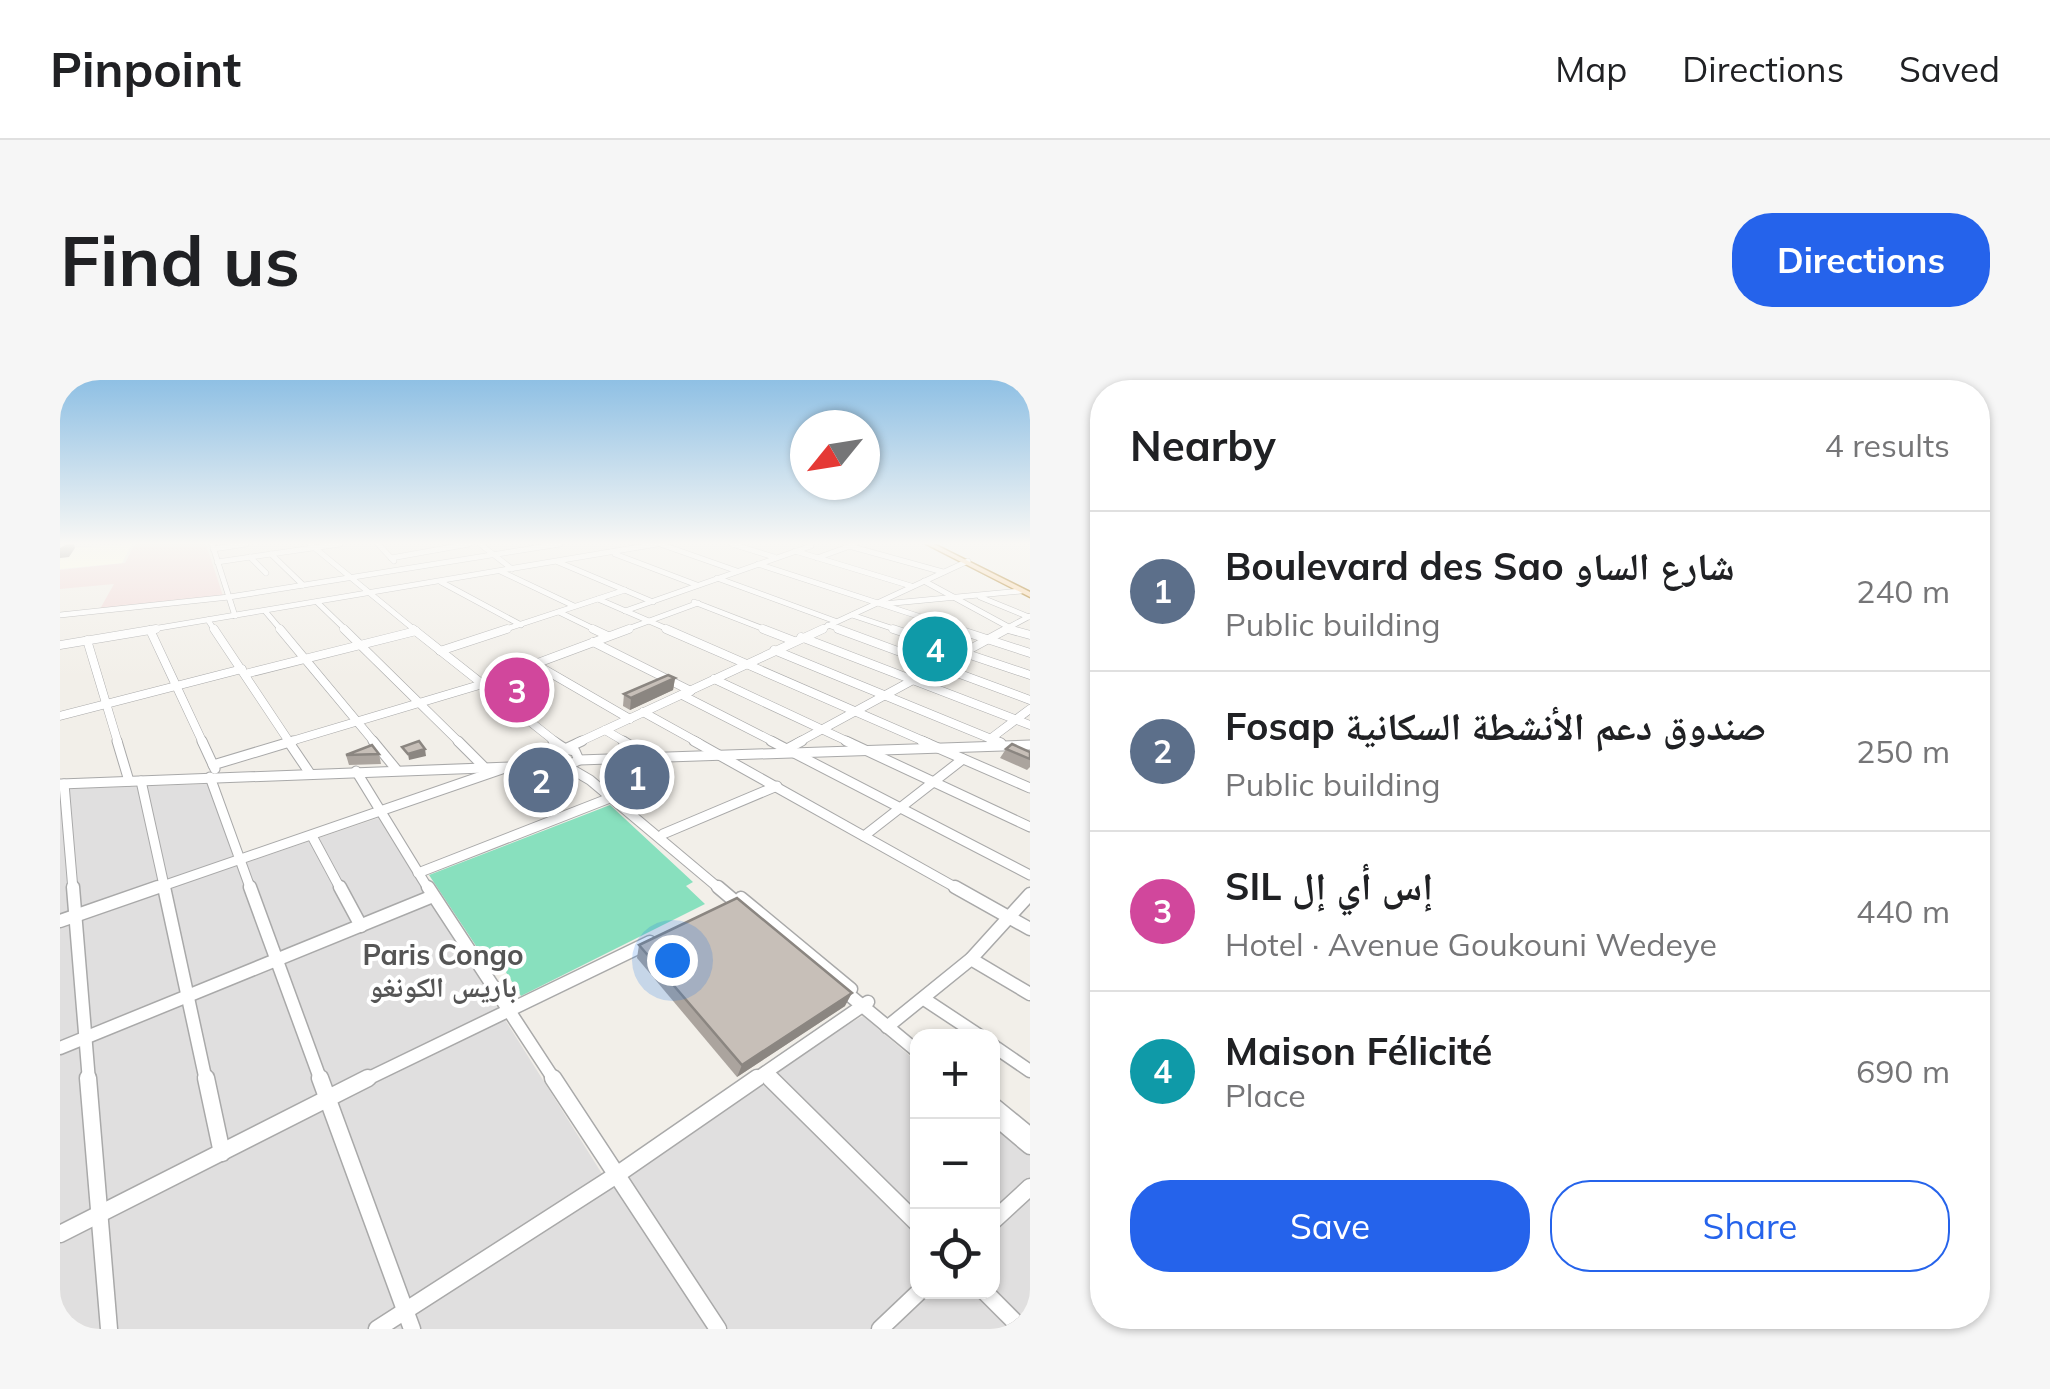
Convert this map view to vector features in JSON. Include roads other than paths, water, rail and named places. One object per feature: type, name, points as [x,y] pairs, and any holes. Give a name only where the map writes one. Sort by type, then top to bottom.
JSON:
[{"type":"street","points":[[226,588],[235,616]]},
{"type":"street","points":[[60,614],[283,588]]},
{"type":"street","points":[[361,588],[571,757],[910,1044]]},
{"type":"street","points":[[60,645],[396,588]]},
{"type":"street","points":[[453,588],[520,625]]},
{"type":"street","points":[[537,588],[575,606]]},
{"type":"street","points":[[621,588],[653,602]]},
{"type":"street","points":[[625,612],[690,588]]},
{"type":"street","points":[[745,588],[836,621]]},
{"type":"street","points":[[830,588],[1030,654]]},
{"type":"street","points":[[109,1329],[84,1038],[67,919],[62,784],[214,773],[531,765],[571,757],[592,736],[908,588]]},
{"type":"street","points":[[936,588],[1008,629],[1030,636]]},
{"type":"street","points":[[440,651],[625,590]]},
{"type":"street","points":[[877,604],[1027,592]]},
{"type":"street","points":[[675,594],[1030,726]]},
{"type":"street","points":[[976,595],[1029,617]]},
{"type":"street","points":[[598,600],[1030,788]]},
{"type":"street","points":[[317,602],[483,766]]},
{"type":"street","points":[[214,773],[288,742],[478,685],[698,603]]},
{"type":"street","points":[[265,610],[396,769]]},
{"type":"street","points":[[559,612],[608,636]]},
{"type":"street","points":[[851,614],[1030,675]]},
{"type":"street","points":[[790,752],[1029,617]]},
{"type":"street","points":[[208,620],[309,772]]},
{"type":"street","points":[[827,625],[1030,700]]},
{"type":"street","points":[[150,630],[214,773],[275,961],[412,1329]]},
{"type":"street","points":[[60,716],[414,632],[544,743],[550,755]]},
{"type":"street","points":[[87,640],[135,781],[163,887],[222,1154]]},
{"type":"street","points":[[593,642],[790,752],[1030,875]]},
{"type":"street","points":[[774,650],[1030,755]]},
{"type":"street","points":[[534,664],[630,719]]},
{"type":"street","points":[[714,679],[1030,828]]},
{"type":"street","points":[[990,739],[1030,709]]},
{"type":"street","points":[[643,712],[1030,929]]},
{"type":"street","points":[[605,730],[652,760]]},
{"type":"street","points":[[531,765],[550,755],[608,761],[1030,745]]},
{"type":"street","points":[[550,755],[571,757],[734,900],[865,1004]]},
{"type":"street","points":[[864,836],[963,759]]},
{"type":"street","points":[[588,773],[608,761]]},
{"type":"street","points":[[67,919],[512,766]]},
{"type":"street","points":[[356,771],[418,873],[718,1329]]},
{"type":"street","points":[[663,834],[778,786]]},
{"type":"street","points":[[418,873],[614,797]]},
{"type":"street","points":[[312,836],[361,926]]},
{"type":"street","points":[[890,1025],[971,958],[1030,894]]},
{"type":"street","points":[[60,1048],[433,896]]},
{"type":"street","points":[[721,907],[734,900]]},
{"type":"street","points":[[60,1234],[508,1008],[665,935]]},
{"type":"street","points":[[971,958],[1030,994]]},
{"type":"street","points":[[924,998],[970,1029]]},
{"type":"street","points":[[377,1329],[618,1174],[865,1004]]},
{"type":"street","points":[[890,1025],[910,1039]]},
{"type":"street","points":[[1000,1050],[1030,1071]]},
{"type":"street","points":[[764,1073],[910,1216]]},
{"type":"street","points":[[1000,1112],[1030,1136]]},
{"type":"street","points":[[998,1119],[1030,1146]]},
{"type":"street","points":[[1000,1215],[1030,1187]]},
{"type":"street","points":[[880,1329],[912,1299]]},
{"type":"street","points":[[992,1299],[1022,1329]]},
{"type":"place","name":"Maison Félicité","points":[[935,649]]},
{"type":"place","name":"SIL إس أي إل","points":[[517,690]]},
{"type":"place","name":"Boulevard des Sao شارع الساو","points":[[637,777]]},
{"type":"place","name":"Fosap صندوق دعم الأنشطة السكانية","points":[[541,780]]},
{"type":"district","name":"Paris Congo باريس الكونغو","points":[[443,970]]}]
